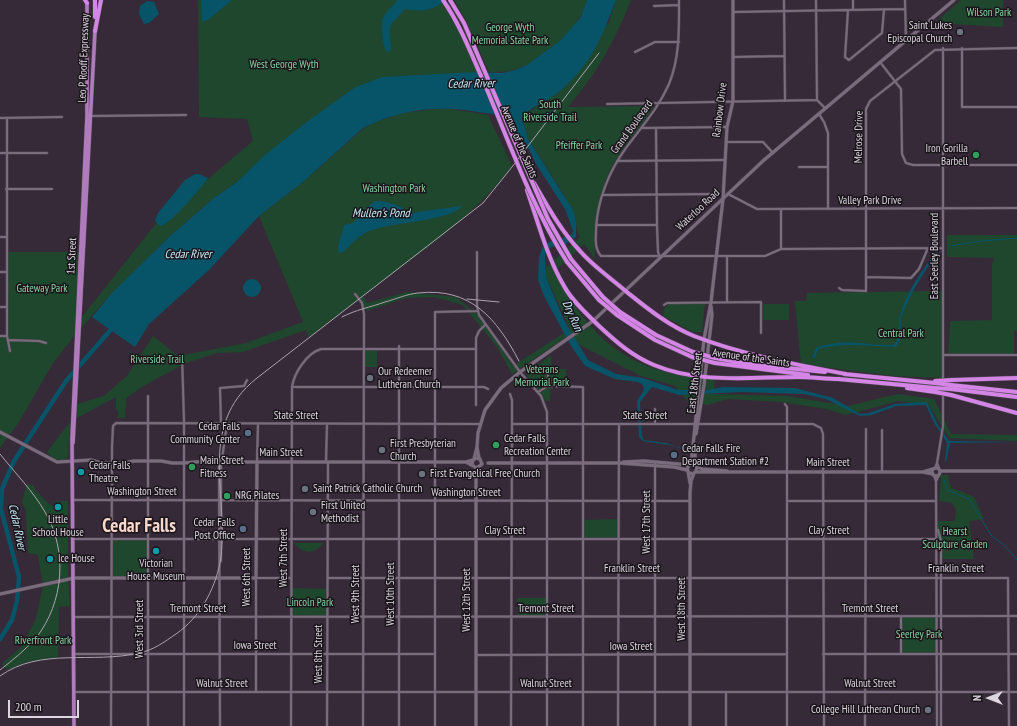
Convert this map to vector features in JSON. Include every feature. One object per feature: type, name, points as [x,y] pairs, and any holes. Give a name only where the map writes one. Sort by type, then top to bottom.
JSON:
[{"type":"highway","name":"Leo P Rooff Expressway","points":[[95,0],[95,31]]},
{"type":"highway","points":[[95,31],[101,0]]},
{"type":"highway","name":"Avenue of the Saints","points":[[443,0],[459,25],[518,163],[550,233],[569,260],[601,298],[618,313],[693,354],[715,361],[885,384],[935,386],[952,385],[1017,392]]},
{"type":"highway","name":"Avenue of the Saints","points":[[450,0],[464,23],[552,227],[569,260]]},
{"type":"highway","points":[[518,163],[556,270],[565,288],[615,342],[640,358],[664,369],[700,376],[840,379]]},
{"type":"highway","points":[[532,178],[553,216],[580,251],[603,273],[671,324],[709,341],[773,360],[846,374]]},
{"type":"highway","name":"Avenue of the Saints","points":[[715,361],[894,379],[935,386]]},
{"type":"highway","points":[[935,386],[1017,378]]},
{"type":"highway","name":"Avenue of the Saints","points":[[952,385],[1017,396]]},
{"type":"highway","points":[[935,386],[951,395],[1017,412]]},
{"type":"main road","name":"Rainbow Drive","points":[[723,199],[725,142],[732,101],[733,0]]},
{"type":"main road","name":"Waterloo Road","points":[[473,466],[480,424],[485,410],[494,396],[520,372],[593,320],[773,153],[954,0]]},
{"type":"main road","name":"Leo P Rooff Expressway","points":[[86,1],[89,116]]},
{"type":"main road","name":"Leo P Rooff Expressway","points":[[89,116],[95,31]]},
{"type":"main road","name":"1st Street","points":[[74,726],[74,539],[72,462],[89,116]]},
{"type":"main road","name":"East 18th Street","points":[[695,473],[693,466],[697,424],[698,385],[723,199]]},
{"type":"main road","name":"East 18th Street","points":[[697,424],[702,400],[712,315],[710,302]]},
{"type":"main road","name":"Main Street","points":[[0,432],[50,460],[72,462],[91,460],[101,463],[112,463],[148,460],[184,463],[220,461],[466,462],[474,459],[480,459],[488,463]]},
{"type":"main road","name":"Waterloo Road","points":[[477,447],[480,466]]},
{"type":"main road","name":"West 6th Street","points":[[256,578],[257,462]]},
{"type":"main road","name":"Main Street","points":[[466,462],[473,466],[480,466],[488,463],[655,464],[693,466],[702,469],[732,472]]},
{"type":"main road","name":"Main Street","points":[[655,464],[688,470],[695,473],[1017,472]]},
{"type":"main road","name":"West 12th Street","points":[[473,466],[476,474],[476,726]]},
{"type":"main road","name":"West 12th Street","points":[[476,474],[480,466]]},
{"type":"main road","points":[[688,470],[693,466]]},
{"type":"main road","name":"West 18th Street","points":[[688,470],[690,493]]},
{"type":"main road","name":"West 18th Street","points":[[690,726],[690,493],[691,481],[695,473]]},
{"type":"main road","points":[[0,594],[74,578],[256,578]]},
{"type":"street","name":"Grand Boulevard","points":[[660,257],[601,256],[597,252],[596,225],[603,195],[617,161],[643,128],[660,103],[674,69],[679,42],[679,0]]},
{"type":"street","points":[[784,0],[785,100]]},
{"type":"street","points":[[816,0],[817,100],[825,108]]},
{"type":"street","points":[[853,0],[853,10]]},
{"type":"street","points":[[905,0],[906,40]]},
{"type":"street","points":[[654,6],[679,5]]},
{"type":"street","points":[[733,12],[905,9]]},
{"type":"street","points":[[848,10],[845,57],[849,60],[882,33],[884,10]]},
{"type":"street","points":[[635,52],[655,42],[679,42]]},
{"type":"street","name":"Melrose Drive","points":[[839,288],[842,290],[866,290],[866,108],[872,99],[930,52],[943,48],[1017,48]]},
{"type":"street","name":"East Seerley Boulevard","points":[[936,472],[943,426],[943,48]]},
{"type":"street","points":[[962,48],[962,107],[1017,107]]},
{"type":"street","points":[[733,57],[785,56]]},
{"type":"street","points":[[880,62],[902,92],[903,160],[910,165],[1017,165]]},
{"type":"street","points":[[607,104],[817,100]]},
{"type":"street","points":[[818,114],[824,120],[827,129],[828,209]]},
{"type":"street","points":[[89,116],[186,115]]},
{"type":"street","points":[[0,118],[62,117]]},
{"type":"street","points":[[7,118],[6,336],[10,352]]},
{"type":"street","points":[[643,128],[727,127]]},
{"type":"street","points":[[656,128],[657,225],[658,252],[660,257],[765,256],[781,249],[943,248]]},
{"type":"street","points":[[725,142],[763,142],[773,153]]},
{"type":"street","points":[[0,153],[47,153]]},
{"type":"street","points":[[617,161],[724,160]]},
{"type":"street","points":[[799,167],[828,167]]},
{"type":"street","points":[[6,189],[52,189]]},
{"type":"street","points":[[603,195],[715,194]]},
{"type":"street","name":"Valley Park Drive","points":[[728,194],[753,208],[1017,208]]},
{"type":"street","points":[[781,209],[781,249]]},
{"type":"street","points":[[596,225],[657,225]]},
{"type":"street","points":[[0,237],[7,237]]},
{"type":"street","points":[[866,277],[912,278],[919,269],[928,248]]},
{"type":"street","points":[[476,252],[477,311],[485,325],[520,372],[538,392],[546,405],[548,463],[547,726]]},
{"type":"street","points":[[726,302],[727,256]]},
{"type":"street","points":[[0,272],[6,272]]},
{"type":"street","name":"West 9th Street","points":[[355,294],[361,301],[363,309],[364,349],[363,726]]},
{"type":"street","points":[[664,305],[667,302],[761,302],[761,333]]},
{"type":"street","points":[[0,307],[6,307]]},
{"type":"street","points":[[435,726],[435,312],[477,311]]},
{"type":"street","points":[[476,405],[476,338],[479,331],[485,325]]},
{"type":"street","points":[[0,336],[6,336]]},
{"type":"street","points":[[8,340],[39,341],[46,343]]},
{"type":"street","points":[[476,349],[399,347],[324,349],[315,351],[295,374],[292,387],[435,386],[484,387],[488,389]]},
{"type":"street","name":"West 10th Street","points":[[399,347],[399,726]]},
{"type":"street","points":[[182,354],[184,383],[184,726]]},
{"type":"street","points":[[943,355],[1017,355]]},
{"type":"street","points":[[545,367],[548,369],[548,386]]},
{"type":"street","points":[[221,424],[220,388],[244,386],[247,380]]},
{"type":"street","points":[[538,392],[548,386],[583,387],[583,726]]},
{"type":"street","name":"West 7th Street","points":[[291,726],[292,387]]},
{"type":"street","points":[[510,394],[512,400],[511,726]]},
{"type":"street","name":"West 3rd Street","points":[[148,396],[148,726]]},
{"type":"street","points":[[785,404],[787,407],[788,472],[787,726]]},
{"type":"street","points":[[655,409],[655,424]]},
{"type":"street","name":"State Street","points":[[112,463],[113,426],[116,423],[480,424]]},
{"type":"street","points":[[220,726],[220,461],[227,424]]},
{"type":"street","points":[[257,462],[258,424]]},
{"type":"street","name":"West 8th Street","points":[[326,424],[328,501],[327,726]]},
{"type":"street","name":"State Street","points":[[512,424],[816,424],[823,431],[822,472]]},
{"type":"street","points":[[618,726],[619,424]]},
{"type":"street","points":[[865,726],[866,430]]},
{"type":"street","points":[[882,430],[882,472]]},
{"type":"street","points":[[111,726],[112,463]]},
{"type":"street","name":"West 17th Street","points":[[655,464],[655,726]]},
{"type":"street","points":[[822,472],[822,539],[820,578],[823,617],[824,726]]},
{"type":"street","points":[[936,472],[937,726]]},
{"type":"street","name":"Washington Street","points":[[73,500],[690,501]]},
{"type":"street","points":[[788,501],[936,500]]},
{"type":"street","points":[[936,521],[941,541],[941,726]]},
{"type":"street","name":"Clay Street","points":[[74,539],[936,539]]},
{"type":"street","points":[[256,578],[292,578]]},
{"type":"street","name":"West 6th Street","points":[[256,578],[256,692]]},
{"type":"street","name":"Franklin Street","points":[[328,578],[1008,578],[1008,617]]},
{"type":"street","name":"Tremont Street","points":[[74,617],[1017,616]]},
{"type":"street","points":[[901,617],[901,654]]},
{"type":"street","points":[[1008,617],[1008,726]]},
{"type":"street","name":"Iowa Street","points":[[74,654],[435,654]]},
{"type":"street","name":"Iowa Street","points":[[476,655],[787,654]]},
{"type":"street","points":[[823,654],[1017,654]]},
{"type":"street","name":"Walnut Street","points":[[74,692],[1017,692]]},
{"type":"street","points":[[726,692],[726,726]]},
{"type":"green space","name":"West George Wyth","points":[[198,0],[441,0],[453,14],[482,79],[259,162],[237,182],[214,198],[169,237],[111,294],[53,363],[19,422],[0,448],[0,336],[6,336],[6,252],[81,252],[77,323],[158,221],[253,141],[247,119],[199,117]]},
{"type":"green space","name":"George Wyth Memorial State Park","points":[[454,0],[587,0],[577,21],[569,32],[547,52],[536,60],[514,70],[505,72],[489,72],[467,22]]},
{"type":"green space","points":[[616,0],[631,0],[612,43],[588,82],[568,107],[654,106],[618,156],[611,168],[601,193],[596,219],[595,260],[584,244],[554,272],[584,318],[600,336],[618,351],[638,362],[660,370],[686,376],[715,379],[713,394],[787,396],[848,406],[898,394],[934,399],[951,434],[1017,435],[1017,441],[949,438],[929,405],[898,401],[846,415],[826,409],[781,402],[727,399],[708,405],[689,403],[675,386],[641,376],[578,344],[572,333],[512,374],[497,347],[463,305],[434,297],[406,298],[367,311],[358,300],[309,337],[306,330],[243,352],[217,353],[186,363],[145,385],[126,398],[125,418],[117,418],[119,413],[116,409],[116,397],[77,418],[77,404],[104,396],[127,376],[153,336],[178,356],[246,343],[303,322],[259,216],[303,182],[364,128],[375,122],[403,113],[434,109],[451,109],[488,115],[512,166],[479,203],[461,220],[363,296],[367,303],[407,292],[456,297],[480,317],[513,366],[570,329],[543,270],[580,237],[577,232],[576,222],[563,193],[528,139],[522,117],[525,113],[535,108],[609,22]]},
{"type":"green space","name":"Wilson Park","points":[[961,0],[1003,0],[1003,27],[935,23]]},
{"type":"green space","points":[[947,235],[1017,235],[1017,331],[1014,331],[1014,355],[948,355],[950,321],[992,320],[992,265],[994,258],[947,257]]},
{"type":"green space","name":"Central Park","points":[[943,291],[943,378],[894,376],[801,364],[795,301],[806,301],[807,293]]},
{"type":"green space","points":[[705,302],[702,332],[693,332],[663,316],[664,309],[670,303]]},
{"type":"green space","points":[[763,304],[789,304],[789,320],[763,320]]},
{"type":"green space","points":[[365,350],[377,350],[377,367],[365,367]]},
{"type":"green space","name":"Veterans Memorial Park","points":[[551,355],[552,369],[566,369],[566,385],[551,385],[550,401],[546,401],[526,374]]},
{"type":"green space","points":[[70,422],[68,457],[64,460],[53,459],[47,452]]},
{"type":"green space","name":"Hearst Sculpture Garden","points":[[941,475],[948,475],[951,488],[974,497],[984,519],[969,521],[974,559],[941,559],[936,521],[955,521],[956,510],[952,503],[939,501]]},
{"type":"green space","name":"Riverfront Park","points":[[27,484],[33,485],[36,491],[49,504],[50,503],[50,505],[53,506],[56,501],[68,501],[68,579],[70,606],[59,607],[58,657],[31,661],[7,670],[2,664],[21,647],[36,619],[43,585],[38,555],[28,553],[26,511],[22,502]]},
{"type":"green space","points":[[619,519],[619,539],[583,539],[583,520]]},
{"type":"green space","points":[[112,539],[148,539],[148,578],[112,578]]},
{"type":"green space","points":[[294,543],[323,543],[316,550],[309,552],[301,549]]},
{"type":"green space","name":"Lincoln Park","points":[[292,588],[328,589],[327,617],[292,617]]},
{"type":"green space","points":[[517,598],[547,598],[547,617],[518,617]]},
{"type":"green space","name":"Seerley Park","points":[[901,617],[936,617],[937,654],[901,654]]},
{"type":"water","points":[[201,0],[232,0],[209,19],[202,22]]},
{"type":"water","points":[[397,0],[444,0],[441,4],[426,10],[406,9],[403,11],[391,25],[391,50],[387,52],[383,41],[382,20]]},
{"type":"water","name":"Cedar River","points":[[587,0],[616,0],[606,26],[588,61],[571,81],[560,91],[522,117],[528,139],[573,210],[576,222],[576,237],[566,244],[551,247],[545,254],[546,277],[564,320],[588,360],[616,374],[643,378],[678,390],[708,390],[723,387],[795,388],[833,398],[860,414],[869,413],[895,404],[925,402],[928,404],[938,425],[949,441],[1017,442],[950,443],[946,463],[947,443],[933,421],[926,405],[896,406],[872,415],[860,416],[826,399],[804,394],[742,392],[679,395],[652,387],[640,402],[642,436],[644,440],[666,443],[688,450],[688,452],[675,446],[643,441],[639,437],[637,401],[644,390],[643,385],[638,382],[615,379],[585,366],[571,346],[544,296],[538,280],[539,257],[543,246],[551,241],[570,236],[573,232],[565,209],[536,164],[529,149],[522,143],[508,115],[467,110],[430,109],[406,112],[373,123],[363,128],[303,182],[259,216],[209,270],[149,324],[135,347],[92,317],[111,294],[169,237],[214,198],[237,182],[265,155],[304,124],[354,88],[382,77],[477,72],[502,73],[515,70],[527,65],[560,41],[581,17]]},
{"type":"water","points":[[147,1],[154,2],[159,14],[149,23],[144,24],[139,14],[140,6]]},
{"type":"water","points":[[195,174],[208,178],[178,213],[160,226],[155,221],[158,213],[185,180]]},
{"type":"water","name":"Mullen's Pond","points":[[377,201],[390,203],[403,208],[403,213],[406,215],[417,212],[462,206],[455,211],[432,219],[389,226],[367,232],[343,252],[339,253],[339,243],[344,225],[353,223],[372,203]]},
{"type":"water","points":[[937,251],[938,252],[909,298],[902,315],[901,334],[896,347],[857,345],[828,347],[818,349],[815,358],[812,358],[816,348],[837,343],[846,342],[894,345],[898,334],[900,316],[906,298],[920,274]]},
{"type":"water","points":[[248,279],[256,279],[261,284],[259,295],[256,297],[248,297],[243,292],[243,284]]},
{"type":"waterway","points":[[950,246],[981,241],[1017,238]]},
{"type":"waterway","name":"Cedar River","points":[[0,639],[12,620],[17,601],[19,577],[1,509],[2,489],[14,461],[66,381],[115,325]]},
{"type":"waterway","points":[[944,480],[947,490],[969,499],[991,535],[1005,546],[1017,560]]},
{"type":"railway","points":[[0,676],[16,667],[49,659],[121,656],[144,652],[167,640],[192,620],[205,603],[210,593],[220,563],[222,513],[219,464],[221,441],[227,418],[238,397],[257,378],[483,203],[599,53]]},
{"type":"railway","points":[[342,317],[358,310],[406,295],[437,292],[453,295],[480,309],[491,319],[511,346],[519,361]]},
{"type":"railway","points":[[467,299],[499,302]]},
{"type":"railway","points":[[0,454],[29,489],[45,512],[52,527],[60,560],[60,576],[57,593],[45,624],[36,638],[19,655],[0,670]]},
{"type":"place","name":"Saint Lukes Episcopal Church","points":[[960,32]]},
{"type":"place","name":"Iron Gorilla Barbell","points":[[976,155]]},
{"type":"place","name":"Our Redeemer Lutheran Church","points":[[370,378]]},
{"type":"place","name":"Cedar Falls Community Center","points":[[248,433]]},
{"type":"place","name":"Cedar Falls Recreation Center","points":[[496,445]]},
{"type":"place","name":"First Presbyterian Church","points":[[382,450]]},
{"type":"place","name":"Cedar Falls Fire Department Station #2","points":[[674,455]]},
{"type":"place","name":"Main Street Fitness","points":[[192,467]]},
{"type":"place","name":"Cedar Falls Theatre","points":[[81,472]]},
{"type":"place","name":"First Evangelical Free Church","points":[[422,474]]},
{"type":"place","name":"Saint Patrick Catholic Church","points":[[305,489]]},
{"type":"place","name":"NRG Pilates","points":[[227,496]]},
{"type":"place","name":"Little School House","points":[[58,507]]},
{"type":"place","name":"First United Methodist","points":[[313,512]]},
{"type":"place","name":"Cedar Falls Post Office","points":[[243,529]]},
{"type":"place","name":"Victorian House Museum","points":[[156,551]]},
{"type":"place","name":"Ice House","points":[[50,559]]},
{"type":"place","name":"College Hill Lutheran Church","points":[[928,710]]},
{"type":"district","name":"Cedar Falls","points":[[139,527]]},
{"type":"park label","name":"South Riverside Trail","points":[[550,111]]},
{"type":"park label","name":"Pfeiffer Park","points":[[579,146]]},
{"type":"park label","name":"Washington Park","points":[[394,189]]},
{"type":"park label","name":"Gateway Park","points":[[42,289]]},
{"type":"park label","name":"Riverside Trail","points":[[157,360]]},
{"type":"water label","name":"Dry Run","points":[[572,316]]}]
